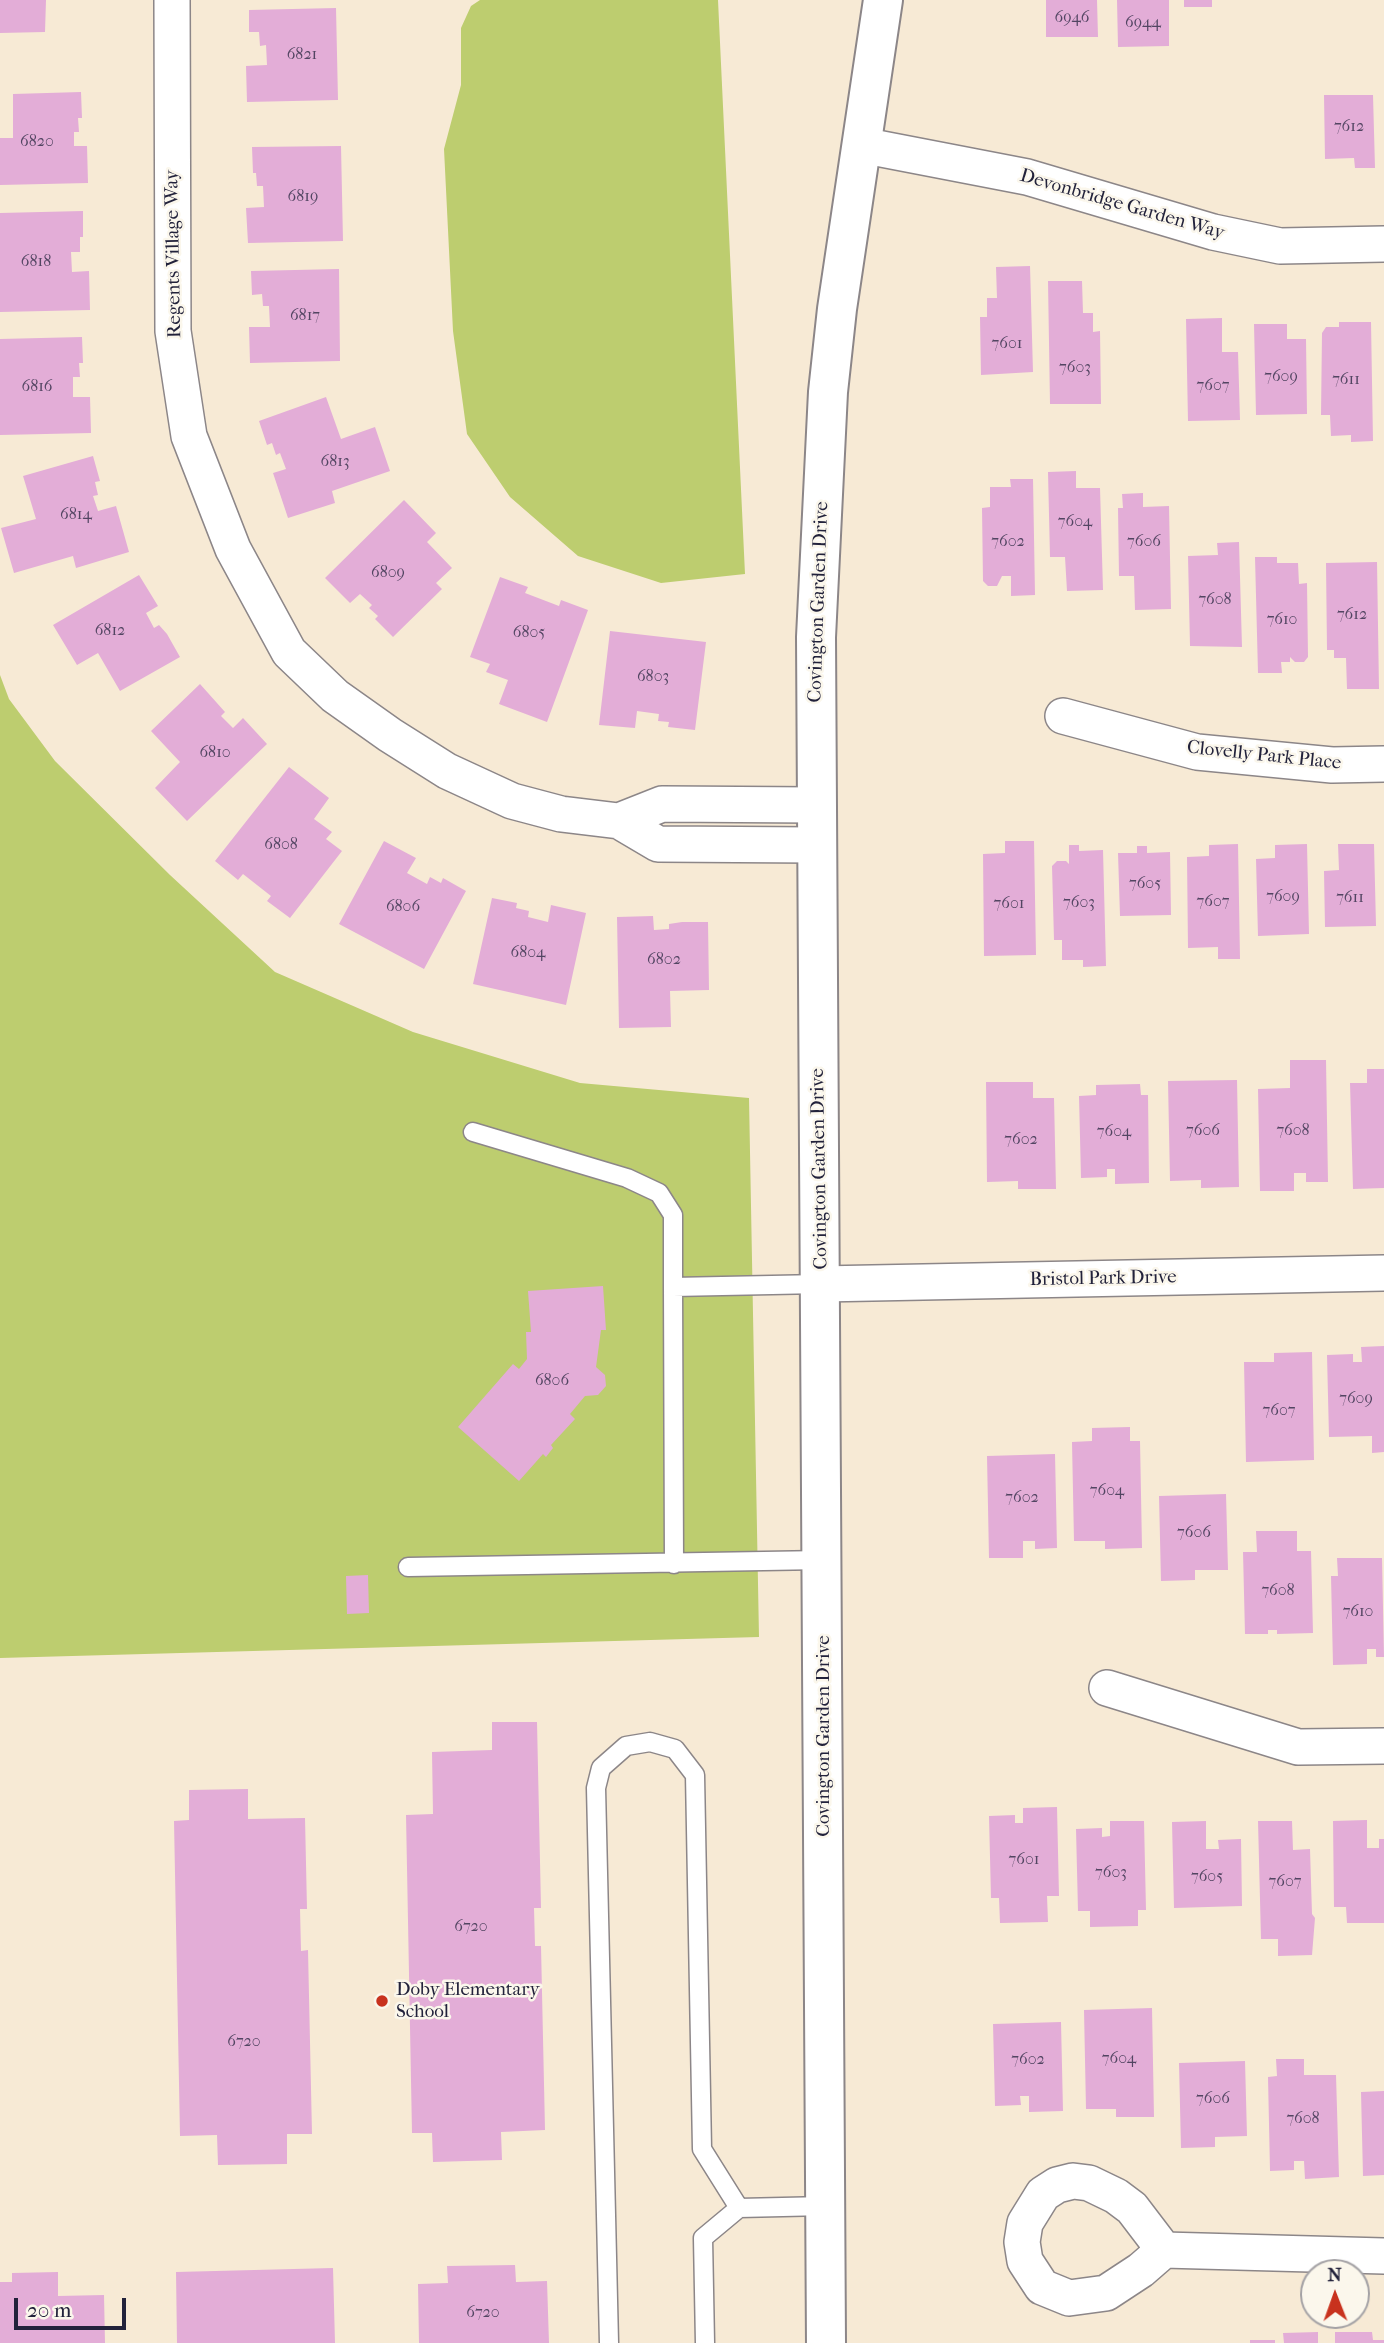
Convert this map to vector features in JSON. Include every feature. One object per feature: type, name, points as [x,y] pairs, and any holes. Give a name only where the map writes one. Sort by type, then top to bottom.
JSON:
[{"type":"street","name":"Regents Village Way","points":[[172,0],[173,331],[189,436],[233,549],[289,652],[335,696],[390,735],[447,771],[512,801],[561,814],[618,821],[658,844],[816,845]]},
{"type":"street","name":"Covington Garden Drive","points":[[827,2343],[816,638],[828,392],[883,0]]},
{"type":"street","name":"Devonbridge Garden Way","points":[[861,145],[1027,177],[1213,232],[1280,246],[1384,244]]},
{"type":"street","name":"Clovelly Park Place","points":[[1063,716],[1197,752],[1332,765],[1384,764]]},
{"type":"street","name":"Regents Village Way","points":[[618,821],[662,804],[815,805]]},
{"type":"street","name":"Bristol Park Drive","points":[[821,1284],[1384,1273]]},
{"type":"street","points":[[1107,1688],[1298,1747],[1384,1746]]},
{"type":"street","points":[[1164,2249],[1384,2256]]},
{"type":"lane","points":[[473,1132],[627,1178],[659,1193],[673,1215],[674,1564]]},
{"type":"lane","points":[[673,1287],[821,1284]]},
{"type":"lane","points":[[408,1567],[823,1560]]},
{"type":"lane","points":[[609,2343],[596,1788],[601,1768],[626,1746],[650,1742],[675,1749],[695,1775],[702,2149],[739,2208]]},
{"type":"lane","points":[[705,2343],[703,2238],[739,2208],[826,2206]]},
{"type":"green space","points":[[480,0],[718,0],[745,574],[661,583],[578,556],[510,497],[467,434],[453,331],[444,149],[461,85],[461,28],[471,6]]},
{"type":"green space","points":[[0,675],[9,699],[55,761],[170,875],[275,972],[413,1032],[580,1083],[749,1098],[759,1637],[0,1658]]},
{"type":"building","points":[[0,0],[46,0],[45,32],[0,33]]},
{"type":"building","points":[[1046,0],[1097,0],[1098,37],[1046,37]]},
{"type":"building","points":[[1117,0],[1169,0],[1169,46],[1118,47]]},
{"type":"building","points":[[1184,0],[1212,0],[1212,7],[1184,7]]},
{"type":"building","points":[[336,8],[338,100],[247,102],[246,66],[267,65],[266,45],[260,46],[259,32],[249,32],[249,10]]},
{"type":"building","points":[[81,92],[82,118],[78,118],[79,132],[74,132],[74,146],[87,146],[88,183],[0,185],[0,138],[13,138],[13,94]]},
{"type":"building","points":[[1324,95],[1373,95],[1375,168],[1355,168],[1354,158],[1325,159]]},
{"type":"building","points":[[341,146],[343,241],[248,243],[246,208],[264,207],[263,186],[257,186],[256,173],[253,173],[252,147]]},
{"type":"building","points":[[83,211],[83,237],[80,237],[80,252],[71,252],[72,272],[89,271],[90,310],[0,312],[0,213]]},
{"type":"building","points":[[1030,266],[1033,372],[981,375],[980,317],[987,317],[987,298],[997,298],[996,267]]},
{"type":"building","points":[[339,269],[340,361],[250,363],[249,327],[270,327],[269,306],[263,306],[262,294],[252,295],[251,271]]},
{"type":"building","points":[[1048,281],[1082,281],[1083,313],[1093,313],[1093,332],[1100,331],[1101,404],[1050,404]]},
{"type":"building","points":[[1222,318],[1222,352],[1238,352],[1240,420],[1188,421],[1186,319]]},
{"type":"building","points":[[1339,322],[1371,322],[1373,441],[1351,442],[1351,435],[1331,436],[1330,415],[1321,415],[1322,333],[1326,327],[1339,327]]},
{"type":"building","points":[[1254,324],[1287,324],[1287,339],[1306,339],[1307,414],[1256,415]]},
{"type":"building","points":[[82,337],[83,363],[79,363],[80,377],[73,377],[73,397],[90,397],[91,433],[0,435],[0,339]]},
{"type":"building","points":[[326,397],[341,439],[375,427],[390,471],[332,491],[335,503],[288,518],[273,473],[286,469],[280,453],[276,455],[272,443],[267,445],[259,421]]},
{"type":"building","points":[[93,456],[100,481],[95,482],[98,495],[93,496],[98,511],[116,506],[129,552],[76,568],[73,556],[14,573],[1,528],[36,519],[23,476]]},
{"type":"building","points":[[1076,471],[1076,488],[1100,488],[1103,590],[1067,591],[1065,557],[1050,557],[1048,472]]},
{"type":"building","points":[[1010,479],[1033,479],[1035,595],[1011,596],[1011,576],[1002,576],[997,586],[988,586],[983,581],[982,508],[990,507],[990,487],[1011,487]]},
{"type":"building","points":[[1143,493],[1143,507],[1169,506],[1171,609],[1135,610],[1134,576],[1119,576],[1118,508],[1123,508],[1122,494]]},
{"type":"building","points":[[404,500],[436,533],[427,542],[452,568],[436,583],[442,589],[393,637],[375,619],[378,616],[369,608],[372,605],[360,594],[350,603],[325,578]]},
{"type":"building","points":[[1239,542],[1242,647],[1190,646],[1188,556],[1218,555],[1217,543]]},
{"type":"building","points":[[1255,557],[1277,557],[1277,563],[1298,563],[1299,584],[1307,583],[1308,657],[1304,662],[1295,662],[1290,657],[1290,662],[1281,662],[1282,673],[1258,673]]},
{"type":"building","points":[[1377,562],[1379,689],[1347,689],[1346,658],[1334,658],[1334,650],[1327,650],[1326,563]]},
{"type":"building","points":[[139,575],[158,606],[146,613],[154,628],[159,625],[167,634],[180,657],[120,691],[98,653],[77,665],[53,625]]},
{"type":"building","points":[[500,577],[528,587],[525,593],[559,606],[561,600],[588,610],[547,722],[499,704],[508,680],[486,672],[490,664],[470,657]]},
{"type":"building","points":[[610,631],[706,642],[695,730],[668,727],[669,722],[658,721],[659,714],[637,711],[635,728],[599,725]]},
{"type":"building","points":[[200,684],[225,712],[221,716],[233,728],[243,718],[267,744],[187,821],[155,788],[180,762],[151,731]]},
{"type":"building","points":[[289,767],[329,798],[314,819],[332,832],[326,839],[342,851],[290,918],[267,901],[271,896],[243,874],[238,880],[215,861]]},
{"type":"building","points":[[384,841],[416,858],[407,873],[427,884],[430,877],[441,883],[443,878],[466,891],[424,969],[339,924]]},
{"type":"building","points":[[1005,841],[1034,841],[1036,955],[984,956],[983,854],[1005,853]]},
{"type":"building","points":[[1238,844],[1240,959],[1218,959],[1218,947],[1188,948],[1187,857],[1209,856],[1209,845]]},
{"type":"building","points":[[1307,844],[1309,934],[1258,936],[1256,859],[1275,858],[1275,845]]},
{"type":"building","points":[[1338,844],[1374,844],[1376,926],[1325,927],[1324,871],[1339,870]]},
{"type":"building","points":[[1069,845],[1079,845],[1079,851],[1103,850],[1106,966],[1083,967],[1083,960],[1062,960],[1062,940],[1054,940],[1052,866],[1057,861],[1066,861],[1069,864]]},
{"type":"building","points":[[1137,846],[1147,846],[1147,853],[1170,852],[1171,915],[1120,916],[1118,853],[1137,853]]},
{"type":"building","points":[[492,898],[517,903],[516,908],[529,911],[528,917],[548,922],[551,905],[586,913],[566,1005],[473,984]]},
{"type":"building","points":[[653,916],[654,930],[669,929],[669,924],[682,922],[708,922],[709,990],[670,991],[671,1027],[619,1028],[617,917]]},
{"type":"building","points":[[1290,1060],[1326,1060],[1328,1182],[1306,1182],[1306,1173],[1294,1173],[1294,1191],[1260,1191],[1258,1089],[1290,1088]]},
{"type":"building","points":[[1367,1069],[1384,1069],[1384,1188],[1353,1189],[1350,1083],[1367,1083]]},
{"type":"building","points":[[1237,1080],[1239,1187],[1201,1188],[1201,1180],[1170,1181],[1168,1081]]},
{"type":"building","points":[[986,1082],[1033,1082],[1033,1098],[1054,1098],[1056,1189],[1018,1189],[1018,1181],[987,1182]]},
{"type":"building","points":[[1140,1084],[1141,1095],[1148,1095],[1149,1183],[1115,1184],[1115,1169],[1107,1169],[1107,1177],[1081,1178],[1079,1096],[1096,1095],[1096,1085]]},
{"type":"building","points":[[603,1286],[606,1330],[601,1330],[596,1367],[605,1375],[606,1386],[598,1395],[585,1396],[570,1414],[575,1419],[551,1445],[553,1448],[546,1457],[543,1454],[519,1481],[458,1427],[513,1364],[519,1369],[527,1359],[526,1332],[531,1332],[528,1291]]},
{"type":"building","points":[[1384,1346],[1384,1452],[1372,1453],[1372,1436],[1329,1437],[1327,1355],[1353,1354],[1353,1362],[1362,1362],[1361,1347]]},
{"type":"building","points":[[1312,1352],[1314,1460],[1246,1462],[1244,1362],[1274,1362],[1274,1353]]},
{"type":"building","points":[[1130,1427],[1130,1441],[1140,1441],[1142,1548],[1105,1549],[1105,1541],[1074,1541],[1072,1442],[1092,1441],[1092,1428]]},
{"type":"building","points":[[1055,1454],[1057,1548],[1035,1549],[1035,1541],[1023,1541],[1023,1558],[989,1558],[987,1456]]},
{"type":"building","points":[[1226,1494],[1228,1570],[1195,1570],[1195,1580],[1161,1581],[1159,1496]]},
{"type":"building","points":[[1256,1531],[1297,1531],[1297,1551],[1311,1551],[1313,1633],[1277,1634],[1277,1630],[1268,1630],[1268,1634],[1245,1634],[1243,1552],[1257,1552]]},
{"type":"building","points":[[1337,1558],[1382,1558],[1384,1657],[1376,1657],[1376,1649],[1367,1649],[1367,1664],[1333,1665],[1331,1576],[1338,1576]]},
{"type":"building","points":[[368,1575],[369,1613],[347,1614],[346,1576]]},
{"type":"building","points":[[492,1722],[537,1722],[541,1908],[534,1908],[535,1946],[541,1946],[545,2130],[501,2132],[502,2160],[433,2162],[432,2133],[412,2133],[406,1815],[433,1814],[432,1752],[492,1750]]},
{"type":"building","points":[[248,1789],[248,1819],[305,1818],[307,1909],[300,1909],[301,1951],[308,1950],[312,2134],[287,2134],[287,2164],[218,2165],[217,2135],[180,2136],[174,1821],[189,1820],[189,1790]]},
{"type":"building","points":[[1057,1807],[1059,1896],[1047,1896],[1048,1922],[1000,1923],[999,1898],[991,1898],[989,1816],[1015,1815],[1015,1823],[1023,1823],[1023,1808]]},
{"type":"building","points":[[1367,1820],[1367,1848],[1379,1848],[1379,1839],[1384,1839],[1384,1923],[1347,1923],[1346,1907],[1334,1907],[1333,1821]]},
{"type":"building","points":[[1110,1821],[1144,1821],[1146,1910],[1138,1910],[1138,1926],[1090,1927],[1090,1911],[1078,1911],[1076,1829],[1102,1828],[1102,1837],[1110,1836]]},
{"type":"building","points":[[1206,1821],[1206,1849],[1219,1849],[1218,1840],[1241,1839],[1242,1906],[1174,1908],[1172,1822]]},
{"type":"building","points":[[1258,1821],[1292,1821],[1293,1850],[1310,1849],[1312,1914],[1315,1918],[1312,1955],[1278,1956],[1278,1939],[1261,1939]]},
{"type":"building","points":[[1152,2008],[1154,2117],[1116,2117],[1116,2109],[1086,2109],[1084,2010]]},
{"type":"building","points":[[1061,2022],[1063,2111],[1029,2112],[1029,2096],[1020,2096],[1021,2105],[995,2106],[993,2024]]},
{"type":"building","points":[[1276,2059],[1304,2059],[1304,2075],[1336,2075],[1339,2177],[1305,2179],[1304,2161],[1294,2161],[1294,2170],[1270,2171],[1268,2077],[1277,2076]]},
{"type":"building","points":[[1245,2061],[1247,2136],[1215,2137],[1215,2147],[1181,2148],[1179,2063]]},
{"type":"building","points":[[1384,2091],[1384,2175],[1363,2176],[1361,2092]]},
{"type":"building","points":[[515,2265],[516,2282],[547,2281],[549,2343],[419,2343],[418,2284],[448,2283],[447,2266]]},
{"type":"building","points":[[333,2268],[335,2343],[177,2343],[176,2272]]},
{"type":"building","points":[[58,2272],[58,2296],[104,2295],[105,2343],[0,2343],[0,2282],[12,2282],[12,2273]]},
{"type":"building","points":[[1318,2332],[1318,2343],[1284,2343],[1283,2333]]},
{"type":"building","points":[[1335,2332],[1372,2332],[1373,2340],[1384,2340],[1384,2343],[1335,2343]]},
{"type":"building","points":[[1250,2340],[1275,2340],[1275,2343],[1250,2343]]},
{"type":"place","name":"Doby Elementary School","points":[[382,2001]]}]
